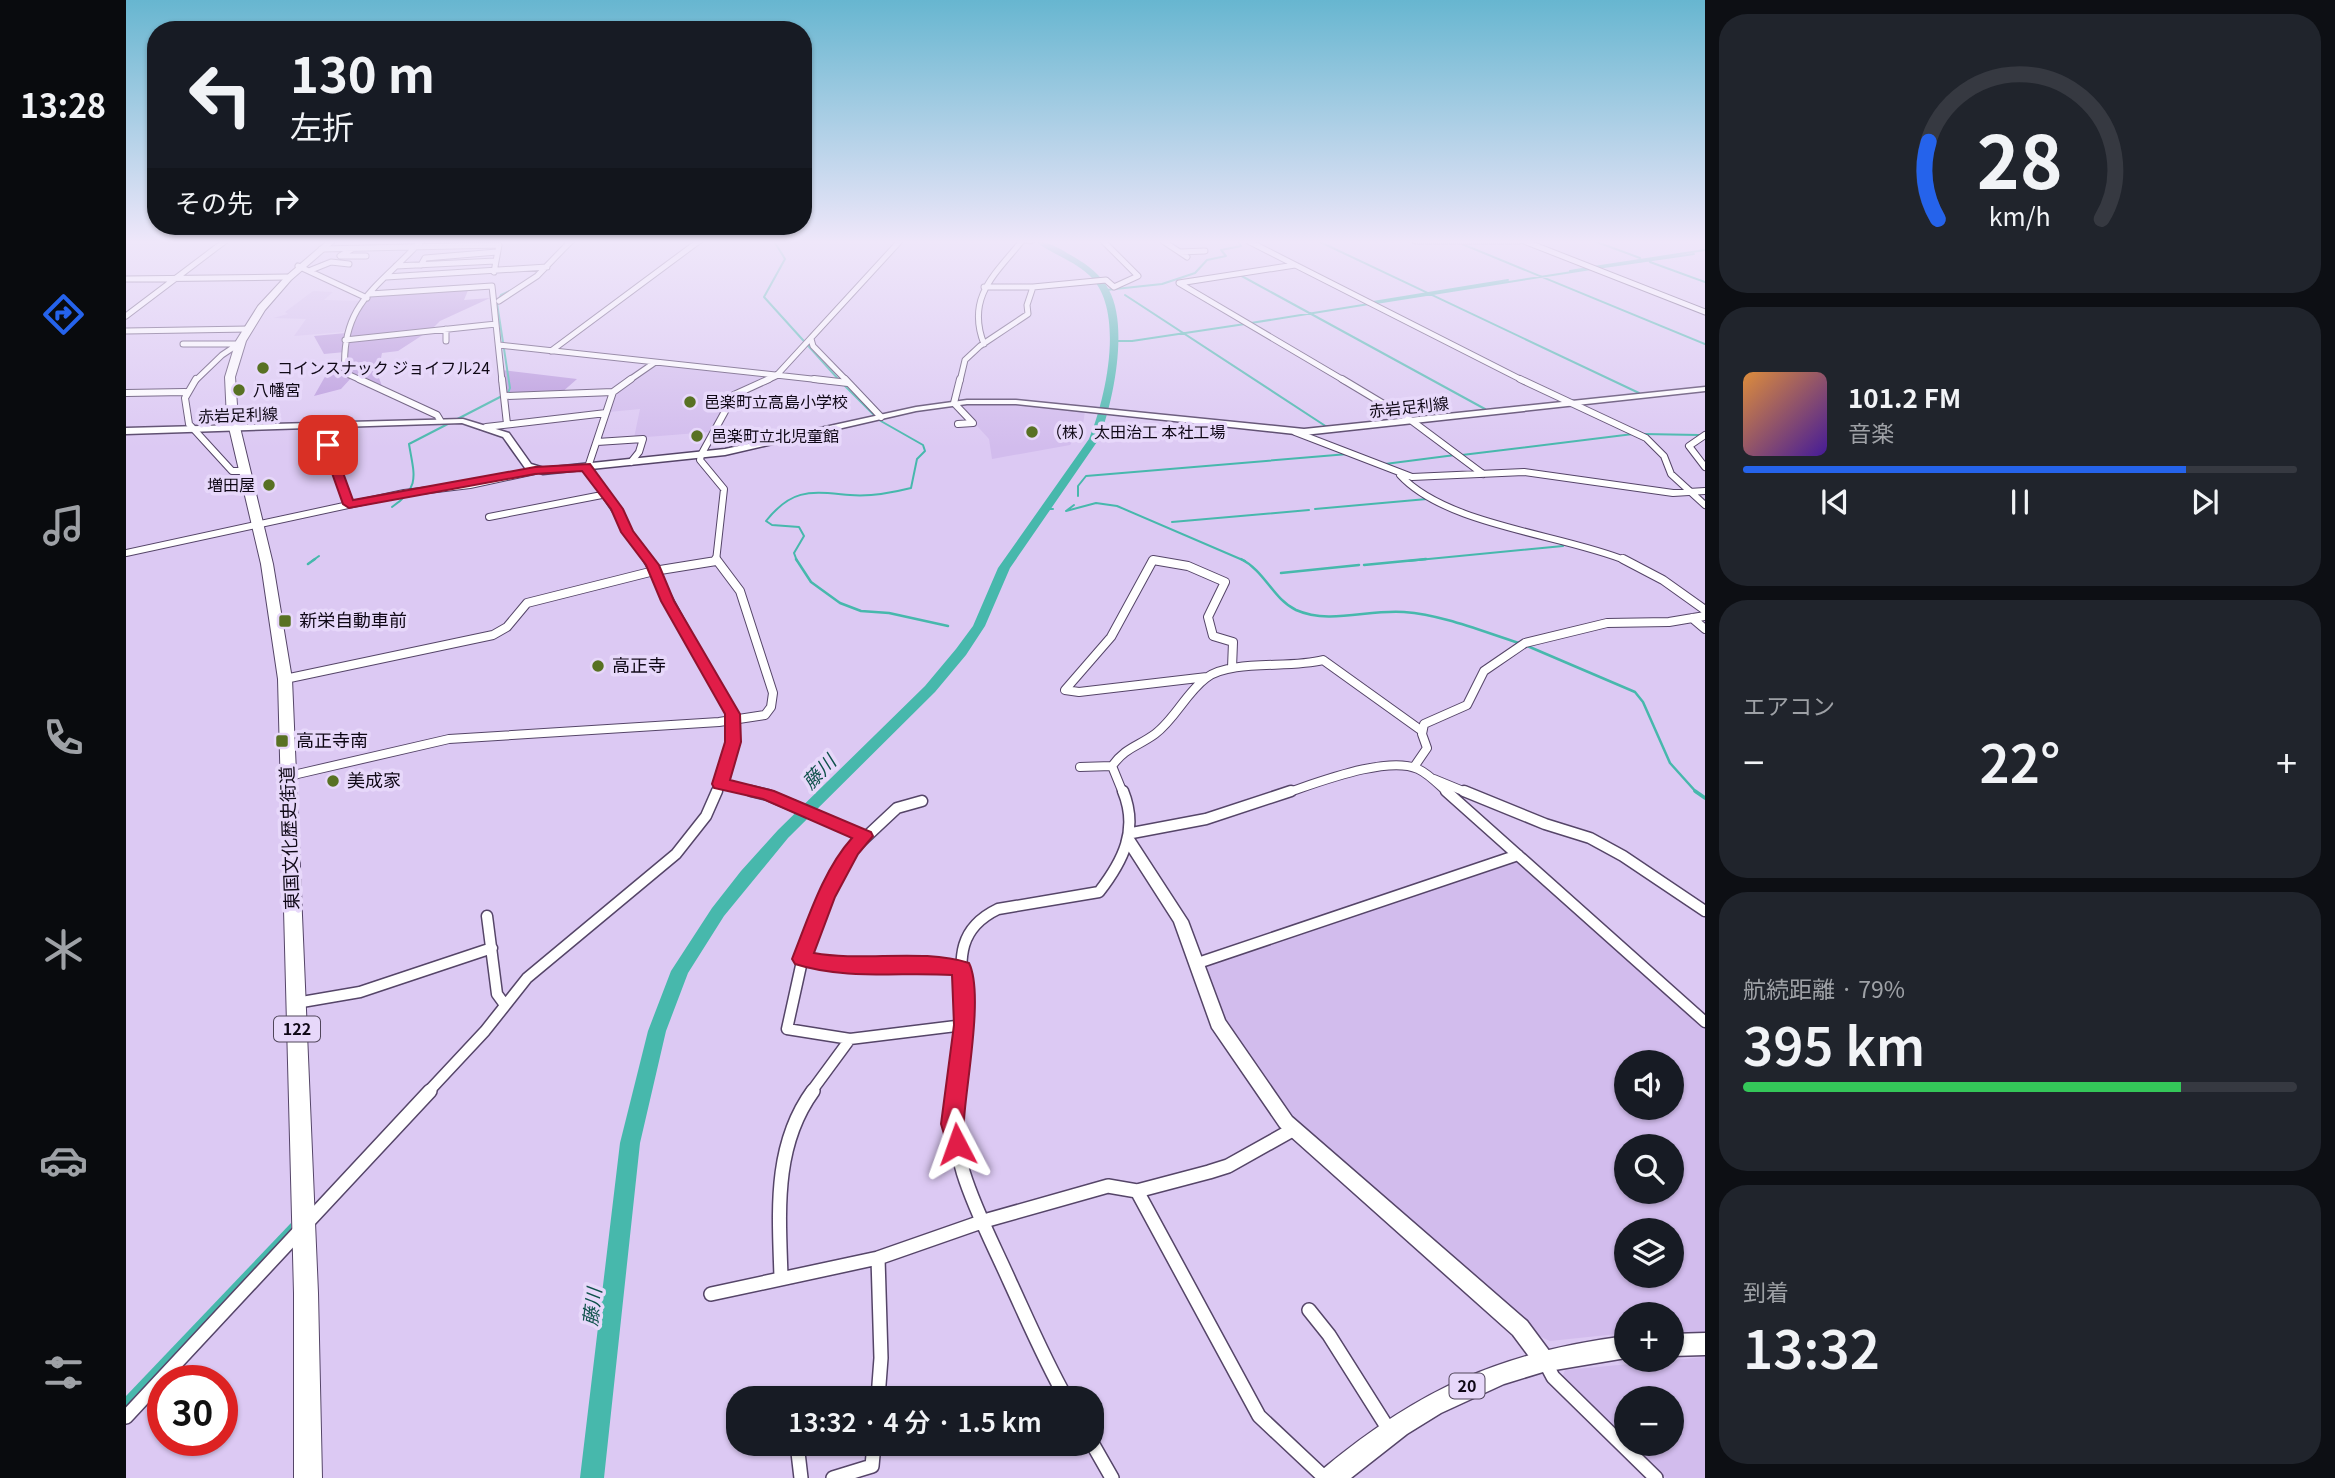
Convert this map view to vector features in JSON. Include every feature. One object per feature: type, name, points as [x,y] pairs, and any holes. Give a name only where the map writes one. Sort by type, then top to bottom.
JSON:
[{"type":"highway","name":"東国文化歴史街道","points":[[263,310],[240,344],[229,385],[236,430],[279,620],[285,679],[304,1228],[308,1478]]},
{"type":"main road","name":"赤岩足利線","points":[[1116,413],[1295,432],[1705,389]]},
{"type":"main road","points":[[535,471],[745,449],[954,403],[1016,402],[1116,413]]},
{"type":"main road","name":"赤岩足利線","points":[[126,432],[236,430],[440,420],[486,427],[510,438],[528,466],[535,471]]},
{"type":"main road","points":[[1130,837],[1181,920],[1198,963],[1211,1010],[1274,1107],[1294,1129],[1520,1328],[1543,1359]]},
{"type":"main road","points":[[1684,1345],[1705,1344]]},
{"type":"main road","name":"20","points":[[1332,1478],[1389,1430],[1452,1391],[1543,1359],[1614,1349]]},
{"type":"street","points":[[359,310],[347,326],[347,376],[437,415],[440,420]]},
{"type":"street","points":[[495,310],[507,424]]},
{"type":"street","points":[[551,351],[606,310]]},
{"type":"street","points":[[289,776],[449,739],[734,720],[765,715],[775,698],[774,689],[761,666],[761,656],[740,591],[716,561],[724,489],[700,460],[734,395],[776,376],[837,310]]},
{"type":"street","points":[[976,310],[978,332],[984,344]]},
{"type":"street","points":[[958,424],[972,423],[954,403],[965,360],[1028,314],[1028,310]]},
{"type":"street","points":[[1225,310],[1412,421],[1483,474]]},
{"type":"street","points":[[1384,310],[1569,404],[1646,438],[1664,456],[1671,474],[1705,505]]},
{"type":"street","points":[[482,317],[482,326]]},
{"type":"street","points":[[345,340],[496,324]]},
{"type":"street","points":[[464,327],[465,337]]},
{"type":"street","points":[[126,331],[249,329]]},
{"type":"street","points":[[446,329],[446,341]]},
{"type":"street","points":[[415,342],[416,332]]},
{"type":"street","points":[[808,342],[878,418]]},
{"type":"street","points":[[183,344],[240,344]]},
{"type":"street","points":[[240,344],[201,374],[185,392],[182,407],[192,431],[232,471],[246,471]]},
{"type":"street","points":[[499,345],[848,383]]},
{"type":"street","points":[[505,396],[613,392],[654,363]]},
{"type":"street","points":[[126,393],[185,392]]},
{"type":"street","points":[[126,1417],[504,1012],[535,970],[670,860],[706,816],[720,784],[733,742],[734,720],[654,571],[607,494],[587,467],[613,392]]},
{"type":"street","points":[[486,427],[606,413]]},
{"type":"street","points":[[321,425],[349,504]]},
{"type":"street","points":[[1295,432],[1354,453],[1400,475],[1422,478],[1532,473],[1691,494],[1705,491]]},
{"type":"street","points":[[1705,435],[1689,446],[1705,467]]},
{"type":"street","points":[[597,442],[643,439],[639,452],[631,462]]},
{"type":"street","points":[[126,553],[349,504],[535,471]]},
{"type":"street","points":[[1400,475],[1416,492],[1473,515],[1555,536],[1623,559],[1705,610]]},
{"type":"street","points":[[489,517],[607,494]]},
{"type":"street","points":[[1232,668],[1233,642],[1213,636],[1208,617],[1226,582],[1188,566],[1153,560],[1111,637],[1065,690],[1079,692],[1207,677],[1232,668],[1282,668],[1323,660],[1330,662],[1390,711],[1422,731]]},
{"type":"street","points":[[285,679],[493,635],[507,627],[527,603],[654,571],[716,561]]},
{"type":"street","points":[[1414,767],[1427,748],[1422,731],[1424,724],[1467,705],[1473,698],[1484,671],[1521,644],[1606,622],[1668,622],[1705,616]]},
{"type":"street","points":[[1692,618],[1705,629]]},
{"type":"street","points":[[1112,766],[1124,750],[1155,734],[1207,677]]},
{"type":"street","points":[[1080,767],[1112,766]]},
{"type":"street","points":[[1059,1386],[984,1222],[969,1185],[952,1124],[964,1025],[964,937],[991,909],[1099,892],[1113,874],[1130,837],[1124,795],[1112,766]]},
{"type":"street","points":[[1130,837],[1163,825],[1203,820],[1328,780],[1392,766],[1414,767],[1432,779],[1705,1022]]},
{"type":"street","points":[[1432,779],[1440,779],[1545,824],[1590,838],[1623,856],[1705,911]]},
{"type":"street","points":[[720,784],[768,795],[864,836]]},
{"type":"street","points":[[922,801],[897,808],[851,851],[826,897],[802,959],[787,1029],[850,1039],[964,1025]]},
{"type":"street","points":[[1198,963],[1518,855]]},
{"type":"street","points":[[487,916],[497,994],[504,1012]]},
{"type":"street","points":[[296,1003],[360,992],[492,948]]},
{"type":"street","points":[[802,959],[844,966],[907,964],[962,968]]},
{"type":"street","points":[[780,1277],[778,1188],[791,1128],[803,1104],[850,1039]]},
{"type":"street","points":[[711,1293],[878,1258],[984,1222],[1108,1186],[1138,1191],[1228,1166],[1294,1129]]},
{"type":"street","points":[[1138,1191],[1259,1416],[1325,1478]]},
{"type":"street","points":[[878,1258],[881,1359],[879,1386]]},
{"type":"street","points":[[1309,1310],[1329,1335],[1389,1430]]},
{"type":"street","points":[[1543,1359],[1553,1377],[1656,1478]]},
{"type":"street","points":[[798,1456],[801,1478]]},
{"type":"street","points":[[834,1478],[872,1466],[873,1456]]},
{"type":"street","points":[[1099,1456],[1112,1478]]},
{"type":"shaded area","points":[[357,310],[343,332],[294,336],[306,319],[273,318],[288,314],[285,312]]},
{"type":"shaded area","points":[[359,310],[464,310],[440,321],[398,351],[382,353],[380,363],[374,365],[382,386],[368,388],[352,377],[341,389],[314,396],[331,366],[344,364],[345,352],[324,354],[314,336],[346,333],[347,326]]},
{"type":"shaded area","name":"邑楽町立高島小学校","points":[[656,364],[769,376],[733,393],[710,432],[634,438],[640,409],[609,412],[615,393]]},
{"type":"shaded area","points":[[502,370],[577,379],[560,394],[505,396]]},
{"type":"shaded area","points":[[1009,403],[1085,411],[1083,425],[1070,445],[992,459],[989,439],[958,405]]},
{"type":"shaded area","points":[[1515,860],[1522,863],[1705,1028],[1705,1332],[1684,1333],[1684,1302],[1614,1302],[1614,1334],[1550,1341],[1539,1336],[1283,1110],[1217,1013],[1206,963]]},
{"type":"shaded area","points":[[291,1223],[291,1230],[164,1365],[156,1365]]},
{"type":"shaded area","points":[[1705,1357],[1705,1478],[1666,1478],[1643,1456],[1684,1456],[1684,1386],[1614,1386],[1614,1428],[1562,1378],[1565,1370],[1614,1365],[1614,1372],[1684,1372],[1684,1359]]},
{"type":"shaded area","points":[[147,1374],[147,1384],[126,1406],[126,1396]]},
{"type":"waterway","points":[[498,310],[510,388],[508,393]]},
{"type":"waterway","points":[[776,310],[840,381]]},
{"type":"waterway","name":"藤川","points":[[592,1478],[630,1143],[657,1031],[680,971],[718,912],[747,875],[783,834],[930,689],[979,626],[1004,568],[1094,439],[1108,387],[1113,343],[1112,310]]},
{"type":"waterway","points":[[1148,310],[1184,333]]},
{"type":"waterway","points":[[1304,310],[1310,313]]},
{"type":"waterway","points":[[1310,313],[1332,310]]},
{"type":"waterway","points":[[1464,310],[1639,393]]},
{"type":"waterway","points":[[1622,310],[1705,344]]},
{"type":"waterway","points":[[1251,323],[1310,313]]},
{"type":"waterway","points":[[1310,313],[1485,409]]},
{"type":"waterway","points":[[1184,333],[1245,324]]},
{"type":"waterway","points":[[1112,341],[1132,341],[1184,333]]},
{"type":"waterway","points":[[1184,333],[1327,427]]},
{"type":"waterway","points":[[797,560],[794,553],[804,536],[799,527],[772,525],[766,521],[785,502],[804,494],[866,495],[911,488],[917,459],[925,451],[923,445],[879,420],[845,386]]},
{"type":"waterway","points":[[392,507],[408,493],[413,480],[409,444],[502,396]]},
{"type":"waterway","points":[[1462,455],[1633,434]]},
{"type":"waterway","points":[[1643,434],[1699,435]]},
{"type":"waterway","points":[[1078,496],[1078,486],[1086,476],[1348,454]]},
{"type":"waterway","points":[[1385,464],[1455,455]]},
{"type":"waterway","points":[[1315,509],[1427,499]]},
{"type":"waterway","points":[[1074,505],[1066,511],[1096,503],[1117,506],[1242,560]]},
{"type":"waterway","name":"藤川","points":[[1045,509],[1053,509]]},
{"type":"waterway","points":[[1172,522],[1309,510]]},
{"type":"waterway","points":[[1408,561],[1563,546]]},
{"type":"waterway","points":[[312,561],[319,556]]},
{"type":"waterway","points":[[308,564],[315,559]]},
{"type":"waterway","points":[[1364,565],[1426,559]]},
{"type":"waterway","points":[[797,560],[811,582],[840,603],[861,611],[889,613],[948,626]]},
{"type":"waterway","points":[[1242,560],[1256,570],[1288,605],[1309,614],[1419,614],[1462,624],[1519,643]]},
{"type":"waterway","points":[[1281,573],[1359,565]]},
{"type":"waterway","points":[[1525,645],[1635,692],[1643,702],[1670,763],[1696,791]]},
{"type":"waterway","points":[[1696,791],[1705,798]]},
{"type":"place","name":"コインスナック ジョイフル24","points":[[263,368]]},
{"type":"place","name":"八幡宮","points":[[239,390]]},
{"type":"place","name":"邑楽町立高島小学校","points":[[690,402]]},
{"type":"place","name":"（株）太田治工 本社工場","points":[[1032,432]]},
{"type":"place","name":"邑楽町立北児童館","points":[[697,436]]},
{"type":"place","name":"増田屋","points":[[269,485]]},
{"type":"place","name":"新栄自動車前","points":[[285,621]]},
{"type":"place","name":"高正寺","points":[[598,666]]},
{"type":"place","name":"高正寺南","points":[[282,741]]},
{"type":"place","name":"美成家","points":[[333,781]]},
{"type":"route","points":[[328,445],[349,504],[415,491],[470,485],[535,471],[586,467],[607,494],[627,532],[652,565],[668,601],[732,714],[733,742],[720,784],[768,795],[864,836],[851,851],[826,897],[802,959],[844,966],[907,964],[962,968],[964,1025],[952,1124],[957,1144]]}]
